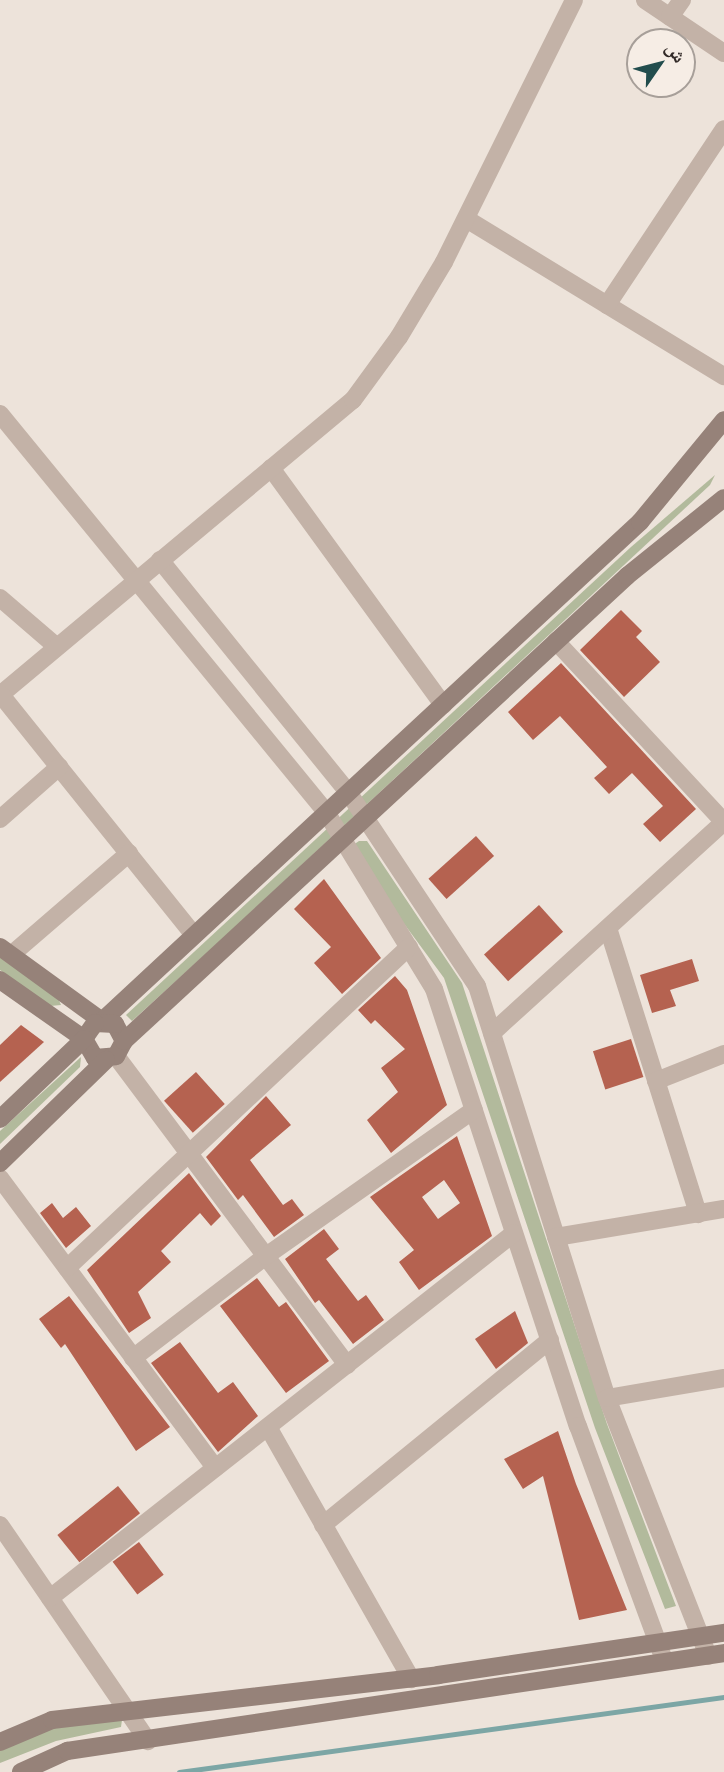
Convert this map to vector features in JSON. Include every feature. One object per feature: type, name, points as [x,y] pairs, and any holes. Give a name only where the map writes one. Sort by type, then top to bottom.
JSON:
[{"type":"main road","points":[[0,1119],[84,1039],[90,1027],[102,1021],[640,522],[724,420]]},
{"type":"main road","points":[[0,1163],[115,1052],[556,641],[724,498]]},
{"type":"main road","points":[[5,951],[102,1021],[114,1024],[115,1052]]},
{"type":"main road","points":[[0,980],[84,1039],[90,1055],[115,1052]]},
{"type":"main road","points":[[0,1742],[52,1720],[411,1679],[724,1633]]},
{"type":"main road","points":[[21,1772],[68,1751],[716,1655]]},
{"type":"street","points":[[194,935],[0,695],[352,400],[399,337],[468,220],[574,0]]},
{"type":"street","points":[[645,0],[724,53]]},
{"type":"street","points":[[670,17],[682,0]]},
{"type":"street","points":[[607,305],[724,129]]},
{"type":"street","points":[[468,220],[724,376]]},
{"type":"street","points":[[0,414],[326,812],[434,989],[550,1340],[665,1664]]},
{"type":"street","points":[[271,468],[443,705]]},
{"type":"street","points":[[160,560],[348,792],[468,969],[492,1033],[607,1398],[703,1635],[716,1655]]},
{"type":"street","points":[[0,598],[57,648]]},
{"type":"street","points":[[492,1033],[724,822],[556,641]]},
{"type":"street","points":[[0,818],[59,767]]},
{"type":"street","points":[[5,951],[129,853]]},
{"type":"street","points":[[608,928],[698,1213]]},
{"type":"street","points":[[67,1268],[187,1152],[409,947]]},
{"type":"street","points":[[115,1052],[347,1365]]},
{"type":"street","points":[[656,1080],[724,1054]]},
{"type":"street","points":[[132,1357],[266,1256],[474,1111]]},
{"type":"street","points":[[0,1178],[215,1468]]},
{"type":"street","points":[[556,1237],[724,1209]]},
{"type":"street","points":[[50,1598],[514,1233]]},
{"type":"street","points":[[323,1525],[550,1340]]},
{"type":"street","points":[[607,1398],[724,1378]]},
{"type":"street","points":[[268,1427],[411,1679]]},
{"type":"street","points":[[0,1525],[148,1741]]},
{"type":"green space","points":[[715,475],[710,485],[221,940],[132,1021],[126,1015],[631,547]]},
{"type":"green space","points":[[359,841],[367,841],[462,983],[607,1424],[676,1606],[665,1609],[595,1428],[444,978],[352,853],[350,847]]},
{"type":"green space","points":[[0,956],[58,998],[61,1005],[50,1006],[0,970]]},
{"type":"green space","points":[[81,1057],[80,1067],[0,1144],[0,1131]]},
{"type":"green space","points":[[122,1720],[121,1727],[56,1741],[0,1763],[0,1750],[47,1729]]},
{"type":"building","points":[[621,610],[642,631],[636,637],[660,662],[624,697],[580,650]]},
{"type":"building","points":[[561,663],[696,809],[660,842],[643,824],[663,806],[632,773],[609,794],[594,778],[607,767],[560,716],[533,740],[508,712]]},
{"type":"building","points":[[476,836],[494,856],[447,899],[428,879]]},
{"type":"building","points":[[324,879],[381,958],[342,994],[314,963],[331,947],[294,909]]},
{"type":"building","points":[[539,905],[563,932],[508,981],[484,955]]},
{"type":"building","points":[[692,959],[699,981],[670,990],[676,1006],[652,1013],[640,975]]},
{"type":"building","points":[[395,976],[407,990],[447,1105],[391,1153],[367,1120],[398,1092],[381,1068],[405,1049],[375,1020],[371,1024],[358,1010]]},
{"type":"building","points":[[21,1025],[44,1042],[0,1082],[0,1045]]},
{"type":"building","points":[[631,1039],[643,1077],[605,1089],[593,1051]]},
{"type":"building","points":[[196,1072],[225,1104],[193,1133],[164,1101]]},
{"type":"building","points":[[266,1096],[291,1125],[250,1160],[283,1205],[292,1199],[304,1215],[274,1237],[243,1195],[238,1200],[206,1157]]},
{"type":"building","points":[[457,1136],[492,1236],[419,1290],[399,1262],[414,1250],[370,1197]],"holes":[[[444,1180],[460,1203],[438,1219],[422,1197]]]},
{"type":"building","points":[[189,1173],[221,1216],[211,1226],[200,1213],[161,1251],[171,1262],[138,1292],[151,1318],[129,1333],[87,1270]]},
{"type":"building","points":[[52,1203],[63,1218],[76,1207],[91,1226],[66,1248],[40,1213]]},
{"type":"building","points":[[324,1229],[339,1249],[326,1259],[358,1301],[366,1295],[384,1320],[353,1344],[319,1300],[315,1303],[285,1259]]},
{"type":"building","points":[[257,1278],[279,1307],[286,1302],[329,1361],[286,1393],[220,1306]]},
{"type":"building","points":[[69,1296],[170,1427],[136,1451],[65,1344],[61,1348],[39,1319]]},
{"type":"building","points":[[515,1311],[528,1343],[496,1369],[475,1339]]},
{"type":"building","points":[[180,1342],[218,1393],[233,1382],[258,1416],[218,1452],[151,1363]]},
{"type":"building","points":[[558,1431],[576,1484],[627,1610],[579,1620],[543,1476],[523,1489],[504,1459]]},
{"type":"building","points":[[118,1486],[140,1513],[79,1562],[57,1535]]},
{"type":"building","points":[[139,1542],[164,1575],[137,1595],[113,1562]]},
{"type":"waterway","points":[[179,1772],[724,1697]]}]
